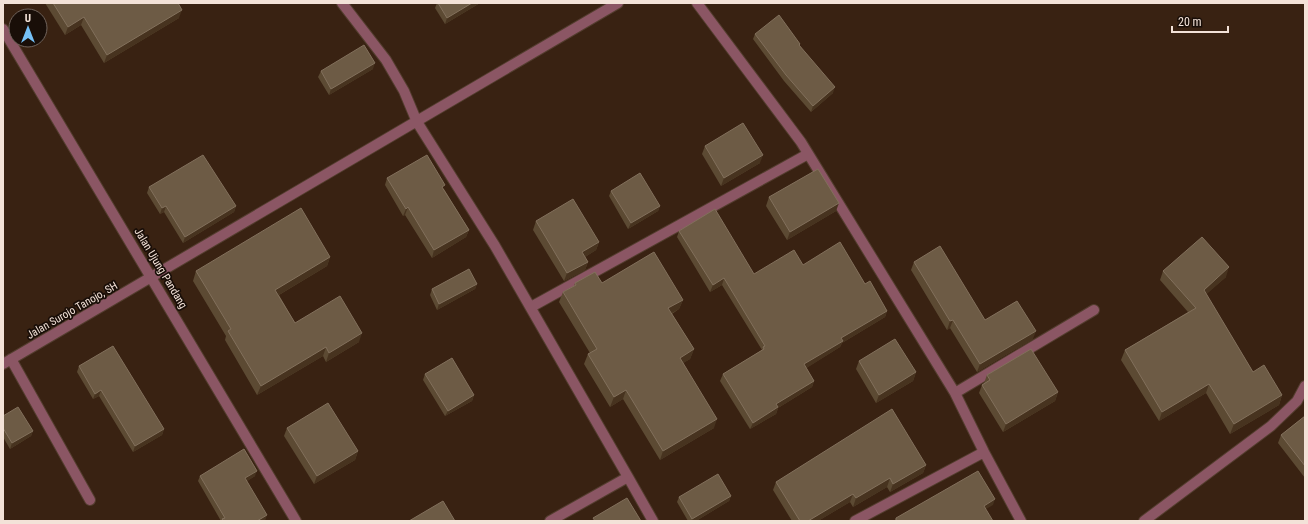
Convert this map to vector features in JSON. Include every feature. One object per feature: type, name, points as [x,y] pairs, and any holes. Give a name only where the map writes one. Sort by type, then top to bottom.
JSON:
[{"type":"street","points":[[342,3],[386,60],[404,91],[417,122],[495,246],[653,521]]},
{"type":"street","name":"Jalan Surojo Tanojo, SH","points":[[7,362],[618,3]]},
{"type":"street","points":[[697,3],[808,154],[955,393],[984,452],[1021,521]]},
{"type":"street","name":"Jalan Ujung Pandang","points":[[3,29],[296,521]]},
{"type":"street","points":[[531,307],[808,154]]},
{"type":"street","points":[[955,393],[1094,310]]},
{"type":"street","points":[[7,362],[90,500]]},
{"type":"street","points":[[1144,521],[1271,426],[1297,401],[1305,386]]},
{"type":"street","points":[[855,521],[984,452]]},
{"type":"street","points":[[550,521],[628,477]]},
{"type":"building","points":[[53,3],[178,3],[182,10],[107,55],[84,17],[68,27]]},
{"type":"building","points":[[438,3],[472,3],[447,18]]},
{"type":"building","points":[[779,15],[800,44],[799,45],[835,87],[813,106],[786,75],[755,34]]},
{"type":"building","points":[[364,45],[375,63],[331,89],[321,71]]},
{"type":"building","points":[[743,123],[763,155],[724,178],[705,146]]},
{"type":"building","points":[[203,155],[236,206],[185,237],[166,206],[162,208],[149,187]]},
{"type":"building","points":[[427,155],[445,185],[442,187],[469,230],[434,250],[408,207],[406,209],[387,178]]},
{"type":"building","points":[[818,169],[839,203],[790,232],[769,197]]},
{"type":"building","points":[[640,173],[660,206],[631,223],[611,191]]},
{"type":"building","points":[[573,199],[599,242],[582,252],[588,262],[567,273],[536,221]]},
{"type":"building","points":[[301,208],[330,257],[275,290],[295,323],[340,296],[362,333],[329,353],[326,347],[261,386],[228,331],[231,329],[196,271]]},
{"type":"building","points":[[715,209],[754,274],[794,250],[803,265],[840,242],[865,284],[870,281],[887,311],[841,338],[843,341],[804,364],[814,381],[776,404],[778,407],[753,423],[723,374],[764,349],[763,347],[765,346],[724,278],[713,285],[679,231]]},
{"type":"building","points":[[1202,237],[1229,267],[1204,290],[1253,372],[1264,365],[1282,395],[1234,424],[1209,384],[1162,412],[1125,350],[1196,308],[1163,271]]},
{"type":"building","points":[[940,246],[985,320],[1017,301],[1036,331],[980,364],[953,320],[950,321],[914,262]]},
{"type":"building","points":[[654,252],[683,300],[668,308],[694,349],[680,358],[717,419],[663,451],[626,390],[614,397],[588,354],[597,349],[563,292],[576,285],[575,283],[595,272],[602,283]]},
{"type":"building","points":[[469,269],[477,284],[439,304],[432,289]]},
{"type":"building","points":[[895,339],[916,372],[879,395],[859,361]]},
{"type":"building","points":[[113,346],[164,429],[135,446],[101,390],[95,394],[79,366]]},
{"type":"building","points":[[1031,349],[1058,392],[1006,424],[982,385],[990,380],[987,375]]},
{"type":"building","points":[[452,358],[474,395],[448,411],[425,374]]},
{"type":"building","points":[[328,403],[358,451],[317,476],[287,428]]},
{"type":"building","points":[[18,407],[33,431],[12,443],[3,428],[3,416]]},
{"type":"building","points":[[892,409],[926,465],[893,484],[890,478],[856,498],[853,494],[808,521],[800,521],[776,482]]},
{"type":"building","points":[[1305,416],[1305,466],[1281,435]]},
{"type":"building","points":[[244,449],[257,471],[245,478],[267,515],[257,521],[224,521],[222,519],[225,518],[200,476]]},
{"type":"building","points":[[978,471],[995,499],[984,506],[993,521],[894,521],[896,518]]},
{"type":"building","points":[[718,474],[731,496],[692,519],[679,497]]},
{"type":"building","points":[[627,498],[641,521],[595,521],[593,518]]},
{"type":"building","points":[[443,501],[455,521],[409,521]]}]
